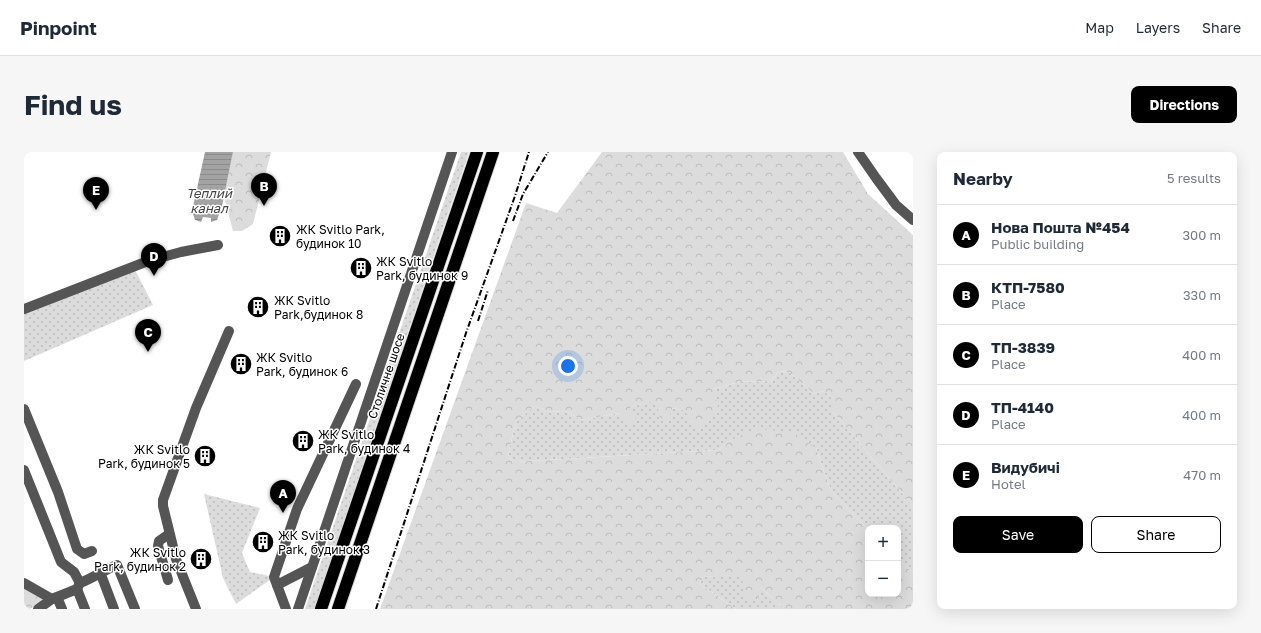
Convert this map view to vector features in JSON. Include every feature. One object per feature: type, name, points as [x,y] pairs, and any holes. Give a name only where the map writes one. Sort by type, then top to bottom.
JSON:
[{"type":"highway","name":"Столичне шосе","points":[[320,609],[477,152]]},
{"type":"highway","points":[[338,609],[493,152]]},
{"type":"street","name":"Столичне шосе","points":[[298,609],[452,152]]},
{"type":"street","points":[[858,152],[896,205],[913,220]]},
{"type":"street","points":[[24,309],[148,260],[218,244]]},
{"type":"street","points":[[193,608],[169,534],[163,500],[196,408],[229,330]]},
{"type":"street","points":[[286,609],[274,578],[297,509],[356,384]]},
{"type":"street","points":[[24,409],[58,492],[77,549],[84,554],[92,551]]},
{"type":"street","points":[[24,470],[61,562],[74,572],[85,609]]},
{"type":"street","points":[[168,580],[158,546],[158,541],[169,534]]},
{"type":"street","points":[[39,609],[54,598],[95,577],[100,572],[117,565],[135,609]]},
{"type":"street","points":[[277,585],[312,567]]},
{"type":"street","points":[[100,572],[114,609]]},
{"type":"street","points":[[24,583],[54,598],[62,609]]},
{"type":"green space","points":[[233,152],[271,152],[253,224],[242,231],[233,231],[224,197]]},
{"type":"green space","points":[[461,152],[469,152],[314,609],[305,609]]},
{"type":"green space","points":[[602,152],[843,152],[868,194],[913,235],[913,506],[833,412],[833,398],[824,391],[814,394],[789,372],[779,371],[771,381],[739,382],[714,389],[719,412],[696,429],[684,410],[672,408],[669,420],[660,418],[656,401],[630,407],[637,420],[627,425],[620,413],[581,420],[566,411],[549,412],[535,406],[516,421],[508,455],[513,462],[718,450],[731,440],[755,429],[793,432],[816,448],[831,491],[865,526],[865,597],[901,597],[901,562],[913,573],[913,609],[785,609],[760,587],[758,602],[744,599],[742,575],[703,577],[700,584],[736,609],[380,609],[526,203],[557,213]]},
{"type":"green space","points":[[135,270],[153,305],[24,361],[24,314]]},
{"type":"green space","points":[[779,371],[789,372],[814,394],[824,391],[833,398],[833,412],[913,506],[913,573],[901,562],[901,525],[865,526],[831,491],[816,448],[731,440],[718,450],[513,462],[508,455],[516,421],[535,406],[549,412],[566,411],[581,420],[620,413],[630,407],[656,400],[672,408],[684,410],[714,389],[739,382],[771,381]]},
{"type":"green space","points":[[204,494],[260,508],[242,553],[250,572],[274,577],[236,604],[223,578]]},
{"type":"green space","points":[[742,574],[760,587],[785,609],[736,609],[700,584],[703,577]]},
{"type":"green space","points":[[24,586],[46,598],[30,609],[24,609]]},
{"type":"water","name":"Теплий канал","points":[[205,152],[233,152],[222,206],[217,220],[211,222],[211,218],[203,217],[201,222],[195,220],[192,211]]},
{"type":"railway","points":[[376,609],[466,333],[515,196],[529,152]]},
{"type":"railway","points":[[513,221],[523,194],[548,152]]},
{"type":"railway","points":[[478,321],[488,290]]},
{"type":"place","name":"КТП-7580","points":[[264,206]]},
{"type":"place","name":"Видубичі","points":[[96,210]]},
{"type":"place","name":"ЖК Svitlo Park, будинок 10","points":[[280,236]]},
{"type":"place","name":"ЖК Svitlo Park, будинок 9","points":[[361,268]]},
{"type":"place","name":"ТП-4140","points":[[154,276]]},
{"type":"place","name":"ЖК Svitlo Park,будинок 8","points":[[258,307]]},
{"type":"place","name":"ТП-3839","points":[[148,352]]},
{"type":"place","name":"ЖК Svitlo Park, будинок 6","points":[[241,364]]},
{"type":"place","name":"ЖК Svitlo Park, будинок 4","points":[[303,441]]},
{"type":"place","name":"ЖК Svitlo Park, будинок 5","points":[[205,456]]},
{"type":"place","name":"Нова Пошта №454","points":[[283,513]]},
{"type":"place","name":"ЖК Svitlo Park, будинок 3","points":[[263,542]]},
{"type":"place","name":"ЖК Svitlo Park, будинок 2","points":[[201,559]]}]
